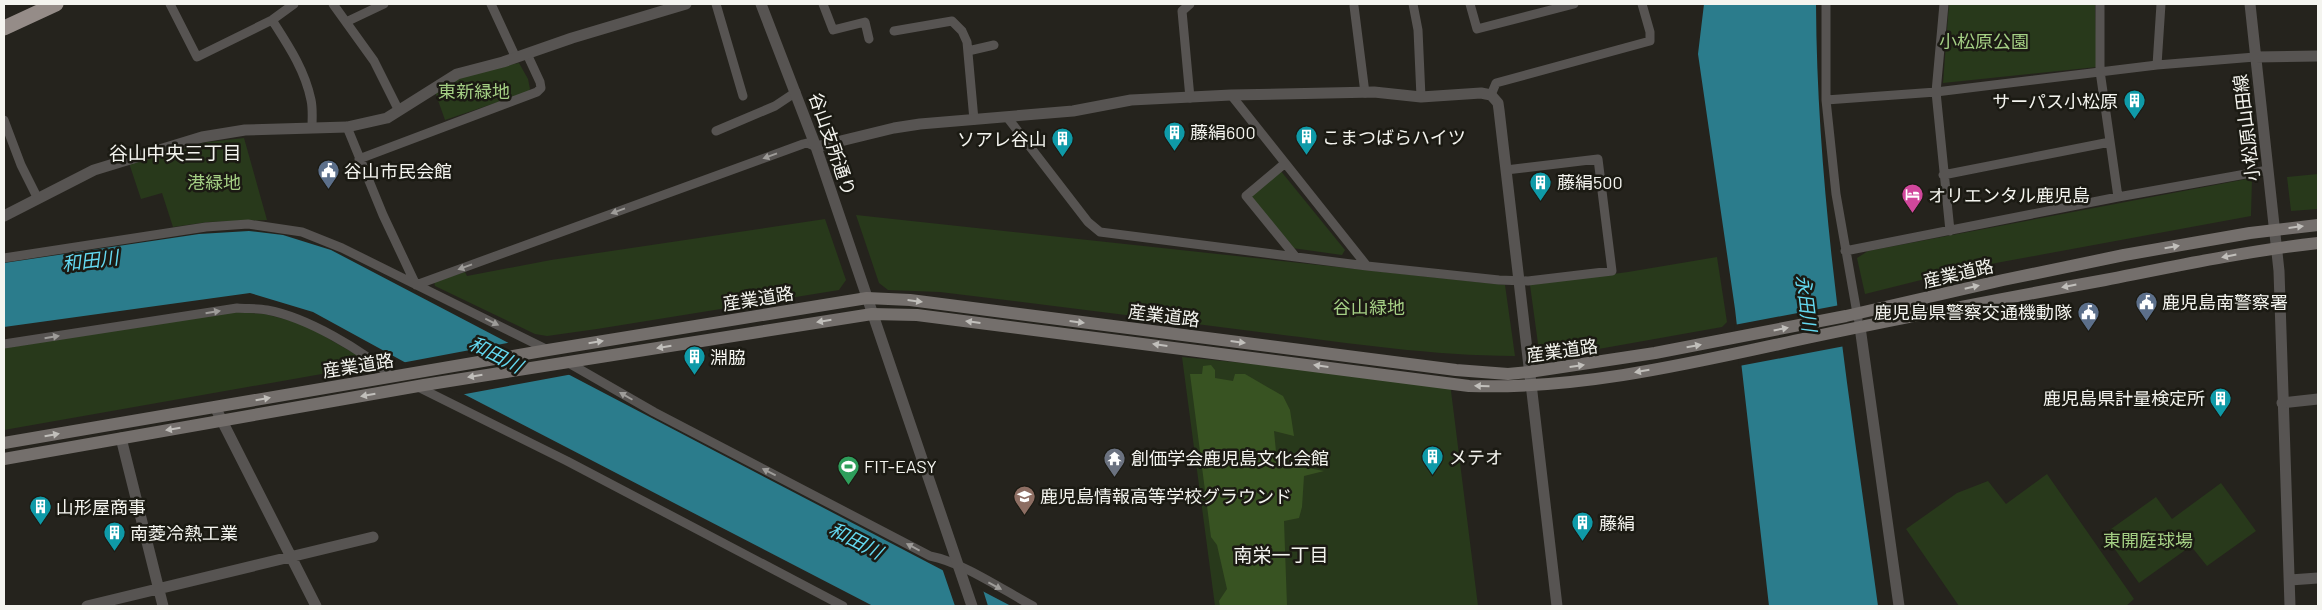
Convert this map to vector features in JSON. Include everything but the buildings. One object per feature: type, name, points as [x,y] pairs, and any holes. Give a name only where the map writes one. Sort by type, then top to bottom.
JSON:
[{"type":"highway","points":[[4,28],[56,4]]},
{"type":"main road","name":"産業道路","points":[[4,443],[542,351],[867,298],[910,300],[1456,370],[1508,374],[1586,365],[1733,339],[1852,315],[2003,280],[2124,255],[2274,230],[2318,225]]},
{"type":"main road","name":"産業道路","points":[[4,460],[420,385],[872,314],[917,315],[1469,386],[1531,386],[1626,374],[1853,329],[2277,249],[2318,243]]},
{"type":"street","points":[[170,4],[197,57],[272,20],[294,4]]},
{"type":"street","points":[[333,4],[374,61],[398,111]]},
{"type":"street","points":[[346,22],[384,4]]},
{"type":"street","points":[[359,159],[537,92],[541,88],[540,82],[491,4]]},
{"type":"street","points":[[4,216],[112,164],[202,137],[245,130],[312,127],[347,128],[381,120],[457,74],[522,56],[572,38],[686,4]]},
{"type":"street","points":[[716,4],[742,96]]},
{"type":"street","name":"谷山支所通り","points":[[762,4],[816,147],[972,606]]},
{"type":"street","points":[[823,4],[833,30],[865,22],[869,39]]},
{"type":"street","points":[[1190,4],[1182,11],[1190,98]]},
{"type":"street","points":[[1413,4],[1418,30],[1421,97]]},
{"type":"street","points":[[1470,4],[1477,29],[1574,4]]},
{"type":"street","points":[[1491,95],[1496,83],[1650,41],[1650,32],[1642,4]]},
{"type":"street","points":[[1826,4],[1826,100],[1853,329],[1898,606]]},
{"type":"street","points":[[1944,4],[1936,92],[1950,231]]},
{"type":"street","points":[[2100,4],[2100,71],[2118,197]]},
{"type":"street","points":[[2158,65],[2160,4]]},
{"type":"street","name":"小松原山田線","points":[[2250,4],[2279,271],[2290,606]]},
{"type":"street","points":[[1354,6],[1365,93]]},
{"type":"street","points":[[272,20],[297,59],[311,101],[312,127]]},
{"type":"street","points":[[894,31],[952,21],[964,34],[968,50],[974,120]]},
{"type":"street","points":[[968,50],[994,45]]},
{"type":"street","points":[[1826,100],[1936,92],[2158,65],[2255,57],[2318,56]]},
{"type":"street","points":[[716,131],[776,106],[796,92]]},
{"type":"street","points":[[416,285],[807,142],[816,147],[894,128],[1073,111],[1131,100],[1231,95],[1365,93],[1421,97],[1480,93],[1491,95],[1498,103],[1557,606]]},
{"type":"street","points":[[1231,95],[1367,266]]},
{"type":"street","points":[[1007,117],[1096,231],[1367,266],[1528,281],[1612,271],[1598,159],[1506,170]]},
{"type":"street","points":[[4,120],[21,165],[38,199]]},
{"type":"street","points":[[347,128],[416,285]]},
{"type":"street","points":[[1944,175],[2110,142]]},
{"type":"street","points":[[1284,164],[1246,196],[1295,256]]},
{"type":"street","points":[[1845,251],[2118,197],[2268,170]]},
{"type":"street","points":[[4,258],[206,227],[248,224],[288,229],[322,239],[416,285],[542,351]]},
{"type":"street","points":[[4,344],[237,308],[267,310],[304,321],[375,361],[392,377]]},
{"type":"street","points":[[562,363],[930,556],[942,558],[1033,606]]},
{"type":"street","points":[[420,385],[843,606]]},
{"type":"street","points":[[2282,403],[2318,399]]},
{"type":"street","points":[[215,407],[316,606]]},
{"type":"street","points":[[121,438],[163,606]]},
{"type":"street","points":[[87,606],[373,536]]},
{"type":"street","points":[[2290,580],[2318,578]]},
{"type":"green space","name":"小松原公園","points":[[1949,4],[2095,4],[2097,67],[1943,83]]},
{"type":"green space","name":"東新緑地","points":[[519,63],[528,79],[530,89],[528,92],[445,120],[435,92],[466,74]]},
{"type":"green space","name":"港緑地","points":[[244,138],[267,220],[208,222],[173,227],[162,193],[141,199],[129,163],[208,142]]},
{"type":"green space","points":[[1280,170],[1345,250],[1342,255],[1292,248],[1251,198],[1252,194]]},
{"type":"green space","points":[[2318,174],[2318,209],[2291,211],[2287,177]]},
{"type":"green space","points":[[2252,178],[2251,216],[1969,268],[1865,294],[1857,258],[1868,251]]},
{"type":"green space","name":"谷山緑地","points":[[856,215],[1505,285],[1515,356],[1453,354],[1390,348],[940,292],[888,290],[879,283]]},
{"type":"green space","points":[[825,219],[846,280],[839,290],[547,336],[535,334],[435,286],[434,282],[465,272],[467,276],[551,260]]},
{"type":"green space","points":[[1717,257],[1727,322],[1722,327],[1548,358],[1539,351],[1530,285],[1628,272]]},
{"type":"green space","points":[[236,312],[265,314],[303,324],[364,359],[367,366],[4,430],[4,348]]},
{"type":"green space","points":[[1182,357],[1450,383],[1478,606],[1215,606]]},
{"type":"green space","points":[[1211,365],[1215,370],[1215,378],[1233,381],[1235,374],[1245,374],[1283,396],[1290,410],[1294,436],[1274,431],[1277,462],[1324,471],[1304,476],[1302,507],[1299,518],[1284,521],[1287,606],[1220,606],[1219,601],[1227,589],[1217,545],[1211,537],[1190,374],[1202,374],[1203,366]]},
{"type":"green space","points":[[2047,474],[2134,599],[2126,606],[1959,606],[1906,529],[1957,493],[1988,481],[2006,504]]},
{"type":"green space","name":"東開庭球場","points":[[2221,483],[2256,531],[2207,566],[2191,546],[2139,583],[2104,534],[2156,497],[2172,519]]},
{"type":"water","name":"永田川","points":[[1704,4],[1816,4],[1822,155],[1829,231],[1837,306],[1878,606],[1769,606],[1735,309],[1698,54]]},
{"type":"water","name":"和田川","points":[[249,231],[283,235],[331,250],[1011,606],[873,606],[450,387],[313,312],[250,293],[4,327],[4,263],[199,234]]},
{"type":"pier","points":[[1840,305],[1845,346],[1739,366],[1734,325]]},
{"type":"pier","points":[[513,342],[573,374],[460,395],[401,363]]},
{"type":"pier","points":[[942,568],[983,590],[988,606],[955,606]]},
{"type":"place","name":"サーパス小松原","points":[[2134,120]]},
{"type":"place","name":"藤絹600","points":[[1174,151]]},
{"type":"place","name":"こまつばらハイツ","points":[[1306,156]]},
{"type":"place","name":"ソアレ谷山","points":[[1063,158]]},
{"type":"place","name":"谷山市民会館","points":[[328,190]]},
{"type":"place","name":"藤絹500","points":[[1541,201]]},
{"type":"place","name":"オリエンタル鹿児島","points":[[1912,214]]},
{"type":"place","name":"鹿児島南警察署","points":[[2146,321]]},
{"type":"place","name":"鹿児島県警察交通機動隊","points":[[2088,331]]},
{"type":"place","name":"淵脇","points":[[694,376]]},
{"type":"place","name":"鹿児島県計量検定所","points":[[2221,417]]},
{"type":"place","name":"メテオ","points":[[1433,476]]},
{"type":"place","name":"創価学会鹿児島文化会館","points":[[1115,477]]},
{"type":"place","name":"FIT-EASY","points":[[848,485]]},
{"type":"place","name":"鹿児島情報高等学校グラウンド","points":[[1024,515]]},
{"type":"place","name":"山形屋商事","points":[[40,526]]},
{"type":"place","name":"藤絹","points":[[1583,542]]},
{"type":"place","name":"南菱冷熱工業","points":[[114,552]]},
{"type":"district","name":"谷山中央三丁目","points":[[175,152]]},
{"type":"district","name":"南栄一丁目","points":[[1281,554]]}]
